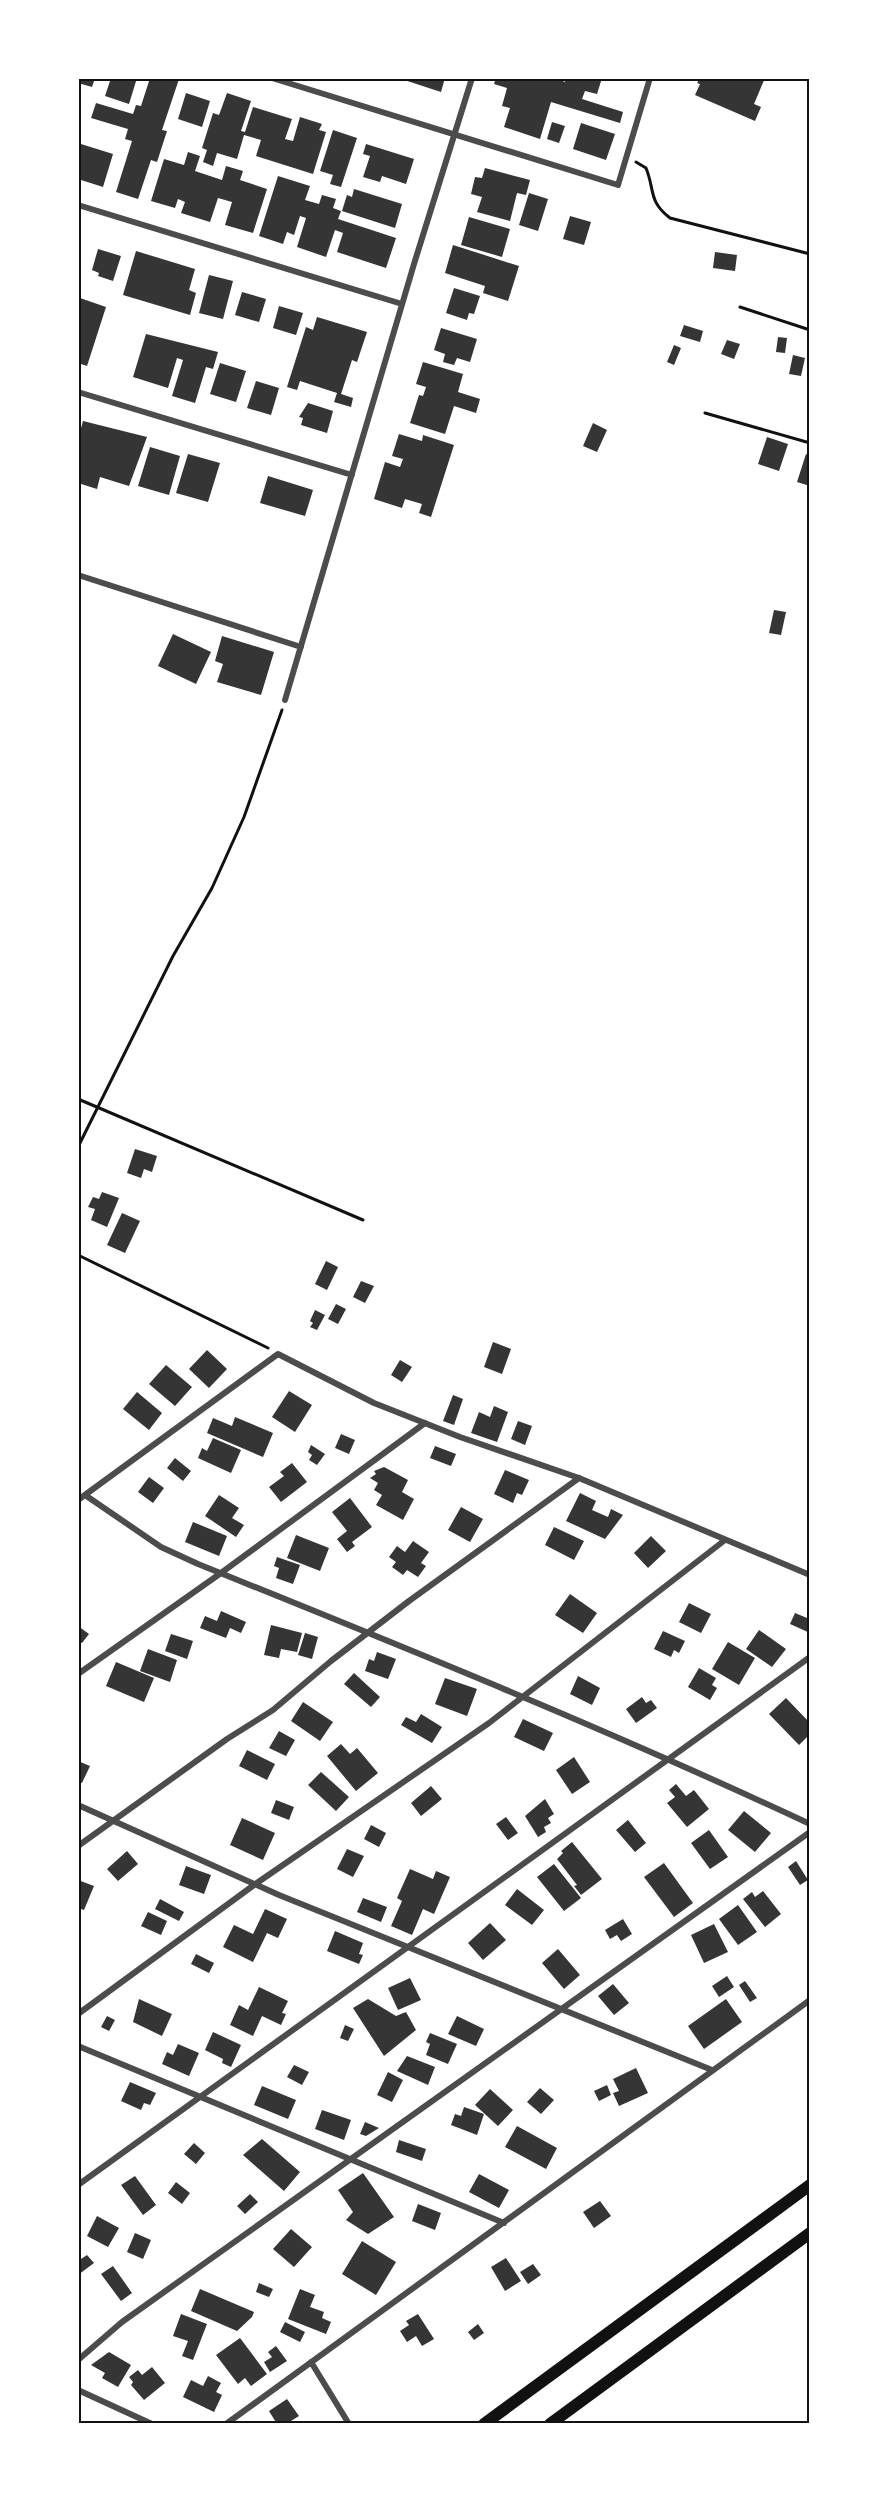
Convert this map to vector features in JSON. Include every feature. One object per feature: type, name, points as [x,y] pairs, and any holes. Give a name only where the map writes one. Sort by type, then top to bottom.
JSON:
[{"type":"highway","points":[[484,2424],[810,2185]]},
{"type":"highway","points":[[550,2424],[810,2233]]},
{"type":"street","points":[[272,78],[618,185],[651,78]]},
{"type":"street","points":[[285,700],[402,304],[472,78]]},
{"type":"street","points":[[78,205],[402,304]]},
{"type":"street","points":[[78,392],[352,475]]},
{"type":"street","points":[[78,575],[301,647]]},
{"type":"street","points":[[78,1500],[278,1354],[374,1403],[579,1478],[810,1575]]},
{"type":"street","points":[[78,1674],[221,1573],[425,1423]]},
{"type":"street","points":[[78,1846],[227,1739],[273,1710],[368,1632],[579,1478]]},
{"type":"street","points":[[85,1495],[161,1547],[525,1696],[670,1758],[810,1824]]},
{"type":"street","points":[[78,2014],[254,1885],[525,1696],[725,1540]]},
{"type":"street","points":[[78,2186],[201,2099],[406,1946],[810,1657]]},
{"type":"street","points":[[78,1805],[254,1885],[712,2070]]},
{"type":"street","points":[[78,2360],[122,2322],[810,1832]]},
{"type":"street","points":[[226,2424],[810,2000]]},
{"type":"street","points":[[78,2046],[504,2223]]},
{"type":"street","points":[[311,2362],[349,2424]]},
{"type":"street","points":[[78,2390],[152,2424]]},
{"type":"path","points":[[627,157],[646,168],[652,197],[659,210],[670,218],[810,254]]},
{"type":"path","points":[[740,307],[810,330]]},
{"type":"path","points":[[705,413],[810,443]]},
{"type":"path","points":[[78,1146],[173,956],[212,888],[244,817],[285,700]]},
{"type":"path","points":[[78,1099],[363,1220]]},
{"type":"path","points":[[78,1255],[278,1354]]},
{"type":"building","points":[[78,78],[95,78],[92,87],[78,83]]},
{"type":"building","points":[[111,78],[137,78],[129,104],[105,96]]},
{"type":"building","points":[[150,78],[179,79],[162,130],[167,131],[157,162],[151,160],[138,199],[116,192],[132,141],[125,139],[128,129],[91,118],[96,103],[133,114],[136,105],[141,106]]},
{"type":"building","points":[[398,78],[445,78],[441,92]]},
{"type":"building","points":[[496,78],[556,78],[565,82],[566,78],[602,78],[597,94],[585,91],[582,99],[623,112],[620,123],[551,102],[540,139],[504,127],[510,108],[502,106],[507,88],[494,84]]},
{"type":"building","points":[[700,78],[765,78],[754,104],[761,107],[755,121],[695,95]]},
{"type":"building","points":[[186,93],[210,101],[202,127],[178,119]]},
{"type":"building","points":[[227,93],[251,101],[241,131],[245,132],[253,107],[292,119],[285,139],[293,141],[300,117],[322,124],[319,130],[326,132],[313,174],[256,156],[261,140],[244,135],[237,159],[217,153],[213,166],[203,162],[207,150],[202,148],[213,113],[219,115]]},
{"type":"building","points":[[552,122],[565,126],[559,143],[547,139]]},
{"type":"building","points":[[581,123],[615,134],[606,160],[573,149]]},
{"type":"building","points":[[333,130],[357,138],[341,187],[330,184],[333,175],[320,171]]},
{"type":"building","points":[[81,144],[113,154],[103,187],[78,179],[78,155]]},
{"type":"building","points":[[366,144],[414,159],[406,184],[382,176],[380,182],[363,177],[370,156],[363,154]]},
{"type":"building","points":[[188,152],[200,156],[195,171],[222,180],[226,166],[243,171],[240,180],[267,189],[253,233],[225,225],[232,202],[218,198],[210,222],[181,213],[185,202],[178,199],[175,208],[151,201],[164,159],[184,165]]},
{"type":"building","points":[[485,168],[530,180],[526,195],[517,193],[510,221],[477,212],[482,197],[471,194],[475,177],[482,178]]},
{"type":"building","points":[[278,176],[310,186],[305,200],[319,204],[322,195],[336,199],[333,208],[341,211],[338,219],[396,238],[386,268],[337,252],[343,233],[335,230],[326,257],[297,247],[306,218],[300,216],[294,235],[287,232],[283,244],[259,236]]},
{"type":"building","points":[[354,189],[402,204],[395,228],[342,211],[347,195],[352,197]]},
{"type":"building","points":[[529,193],[548,199],[538,231],[519,225]]},
{"type":"building","points":[[570,216],[591,222],[584,245],[563,239]]},
{"type":"building","points":[[469,217],[510,229],[502,257],[461,245]]},
{"type":"building","points":[[453,245],[519,266],[508,301],[483,293],[485,286],[445,273]]},
{"type":"building","points":[[98,249],[121,256],[113,281],[98,276],[99,273],[92,270]]},
{"type":"building","points":[[136,251],[195,269],[189,290],[196,293],[190,315],[123,295]]},
{"type":"building","points":[[715,252],[737,255],[735,271],[713,268]]},
{"type":"building","points":[[209,275],[233,281],[223,319],[199,313]]},
{"type":"building","points":[[454,288],[480,296],[474,314],[469,313],[467,320],[446,313]]},
{"type":"building","points":[[242,292],[266,299],[259,322],[235,315]]},
{"type":"building","points":[[80,298],[106,307],[87,366],[78,363]]},
{"type":"building","points":[[279,306],[303,313],[296,335],[273,328]]},
{"type":"building","points":[[317,317],[367,332],[357,362],[352,360],[341,394],[353,398],[351,407],[334,402],[337,393],[300,381],[297,390],[287,387],[306,327],[313,330]]},
{"type":"building","points":[[684,325],[703,331],[700,342],[680,336]]},
{"type":"building","points":[[441,328],[477,339],[470,362],[457,358],[454,365],[443,362],[445,354],[434,350]]},
{"type":"building","points":[[146,334],[218,352],[213,369],[206,367],[195,403],[172,396],[183,360],[177,358],[168,388],[133,377]]},
{"type":"building","points":[[778,337],[787,338],[785,353],[776,352]]},
{"type":"building","points":[[727,340],[740,344],[734,359],[721,354]]},
{"type":"building","points":[[674,345],[681,348],[674,365],[667,362]]},
{"type":"building","points":[[793,355],[805,358],[801,376],[789,374]]},
{"type":"building","points":[[423,362],[463,374],[458,392],[480,399],[476,413],[454,406],[445,434],[410,423],[419,395],[423,396],[426,387],[416,384]]},
{"type":"building","points":[[220,363],[246,371],[236,402],[210,394]]},
{"type":"building","points":[[256,381],[279,388],[271,415],[247,408]]},
{"type":"building","points":[[308,403],[333,411],[327,433],[301,425],[303,418],[299,417]]},
{"type":"building","points":[[83,421],[147,437],[129,486],[100,477],[97,489],[78,483],[78,439]]},
{"type":"building","points":[[593,423],[607,430],[597,452],[583,446]]},
{"type":"building","points":[[399,434],[422,441],[423,435],[454,445],[431,517],[419,513],[422,504],[405,499],[402,508],[374,499],[385,462],[400,467],[403,459],[392,456]]},
{"type":"building","points":[[767,437],[788,444],[779,471],[758,464]]},
{"type":"building","points":[[150,447],[180,456],[169,495],[138,486]]},
{"type":"building","points":[[188,454],[220,463],[208,502],[176,493]]},
{"type":"building","points":[[806,454],[810,456],[810,486],[797,482]]},
{"type":"building","points":[[268,476],[313,490],[305,516],[260,503]]},
{"type":"building","points":[[774,610],[786,612],[781,635],[769,633]]},
{"type":"building","points":[[173,634],[211,652],[196,684],[158,666]]},
{"type":"building","points":[[222,636],[274,652],[261,695],[217,682],[223,664],[215,661]]},
{"type":"building","points":[[135,1149],[157,1156],[152,1172],[144,1169],[141,1178],[127,1173]]},
{"type":"building","points":[[102,1192],[119,1198],[107,1227],[91,1220],[95,1209],[88,1207],[93,1197],[99,1199]]},
{"type":"building","points":[[122,1213],[140,1221],[125,1253],[107,1245]]},
{"type":"building","points":[[326,1261],[338,1267],[327,1290],[315,1284]]},
{"type":"building","points":[[361,1281],[374,1286],[365,1303],[353,1297]]},
{"type":"building","points":[[336,1304],[346,1309],[338,1324],[328,1319]]},
{"type":"building","points":[[315,1310],[325,1315],[317,1330],[310,1327]]},
{"type":"building","points":[[493,1342],[511,1349],[502,1374],[484,1367]]},
{"type":"building","points":[[207,1350],[227,1369],[209,1388],[189,1369]]},
{"type":"building","points":[[400,1360],[412,1367],[402,1382],[391,1375]]},
{"type":"building","points":[[166,1365],[192,1387],[175,1406],[149,1384]]},
{"type":"building","points":[[289,1391],[312,1405],[295,1432],[272,1417]]},
{"type":"building","points":[[137,1392],[162,1413],[149,1430],[123,1409]]},
{"type":"building","points":[[453,1395],[463,1399],[454,1425],[443,1421]]},
{"type":"building","points":[[494,1406],[508,1412],[497,1442],[471,1433],[479,1412],[490,1417]]},
{"type":"building","points":[[235,1417],[273,1433],[263,1457],[207,1433],[213,1418],[232,1426]]},
{"type":"building","points":[[518,1421],[532,1426],[525,1445],[511,1439]]},
{"type":"building","points":[[341,1434],[355,1440],[349,1454],[335,1448]]},
{"type":"building","points":[[213,1438],[241,1450],[231,1473],[198,1458],[202,1448],[207,1451]]},
{"type":"building","points":[[311,1445],[325,1454],[317,1465],[309,1460],[312,1455],[308,1452]]},
{"type":"building","points":[[435,1446],[456,1454],[451,1466],[430,1458]]},
{"type":"building","points":[[175,1458],[191,1471],[183,1481],[167,1468]]},
{"type":"building","points":[[292,1463],[307,1482],[281,1502],[269,1487],[284,1476],[280,1472]]},
{"type":"building","points":[[384,1467],[408,1480],[402,1492],[414,1499],[403,1520],[376,1505],[382,1495],[374,1490],[378,1483],[370,1478],[376,1474],[374,1471]]},
{"type":"building","points":[[505,1470],[529,1480],[522,1495],[517,1493],[513,1503],[494,1494]]},
{"type":"building","points":[[149,1477],[164,1488],[153,1503],[138,1492]]},
{"type":"building","points":[[580,1493],[596,1501],[592,1510],[608,1517],[611,1509],[623,1515],[605,1539],[566,1521]]},
{"type":"building","points":[[219,1495],[239,1508],[232,1518],[244,1525],[236,1537],[205,1516]]},
{"type":"building","points":[[350,1498],[372,1527],[352,1542],[355,1546],[347,1552],[337,1539],[347,1531],[332,1512]]},
{"type":"building","points":[[461,1507],[483,1519],[470,1542],[448,1530]]},
{"type":"building","points":[[193,1522],[227,1536],[219,1556],[185,1542]]},
{"type":"building","points":[[554,1527],[584,1541],[574,1560],[545,1545]]},
{"type":"building","points":[[296,1535],[329,1548],[320,1571],[287,1558]]},
{"type":"building","points":[[651,1536],[666,1551],[648,1568],[634,1553]]},
{"type":"building","points":[[413,1541],[429,1552],[421,1563],[426,1566],[418,1577],[407,1570],[403,1575],[392,1567],[396,1562],[389,1557],[397,1546],[405,1552]]},
{"type":"building","points":[[277,1557],[300,1565],[293,1584],[276,1578],[279,1568],[274,1566]]},
{"type":"building","points":[[570,1594],[597,1613],[583,1633],[555,1615]]},
{"type":"building","points":[[689,1603],[711,1614],[701,1633],[679,1622]]},
{"type":"building","points":[[221,1611],[246,1622],[241,1633],[230,1628],[226,1638],[200,1628],[205,1616],[217,1621]]},
{"type":"building","points":[[810,1612],[810,1633],[790,1624],[795,1613],[807,1618]]},
{"type":"building","points":[[271,1625],[302,1633],[297,1652],[281,1649],[279,1658],[264,1655]]},
{"type":"building","points":[[78,1626],[89,1634],[82,1643],[78,1641]]},
{"type":"building","points":[[759,1630],[786,1649],[772,1667],[746,1649]]},
{"type":"building","points":[[663,1631],[685,1641],[679,1653],[674,1650],[671,1657],[654,1649]]},
{"type":"building","points":[[305,1633],[318,1637],[312,1659],[298,1655]]},
{"type":"building","points":[[171,1634],[193,1641],[187,1659],[165,1651]]},
{"type":"building","points":[[728,1642],[755,1658],[739,1685],[712,1669]]},
{"type":"building","points":[[148,1649],[177,1660],[170,1682],[140,1671]]},
{"type":"building","points":[[377,1652],[396,1659],[388,1679],[365,1671],[369,1659],[374,1661]]},
{"type":"building","points":[[116,1662],[154,1678],[144,1702],[106,1686]]},
{"type":"building","points":[[699,1668],[716,1678],[712,1685],[717,1688],[710,1700],[688,1687]]},
{"type":"building","points":[[354,1673],[380,1697],[371,1707],[344,1684]]},
{"type":"building","points":[[578,1676],[600,1688],[592,1705],[570,1694]]},
{"type":"building","points":[[445,1678],[477,1689],[467,1716],[435,1704]]},
{"type":"building","points":[[642,1697],[646,1703],[651,1700],[657,1708],[636,1723],[626,1709]]},
{"type":"building","points":[[786,1698],[810,1723],[810,1734],[799,1745],[769,1714]]},
{"type":"building","points":[[303,1702],[333,1722],[320,1741],[291,1721]]},
{"type":"building","points":[[421,1714],[442,1727],[432,1743],[401,1725],[406,1717],[416,1722]]},
{"type":"building","points":[[523,1719],[553,1733],[544,1751],[514,1737]]},
{"type":"building","points":[[279,1731],[295,1740],[286,1756],[269,1748]]},
{"type":"building","points":[[341,1744],[350,1754],[357,1748],[378,1773],[356,1791],[327,1756]]},
{"type":"building","points":[[247,1750],[275,1764],[267,1780],[239,1766]]},
{"type":"building","points":[[574,1757],[590,1782],[572,1794],[556,1770]]},
{"type":"building","points":[[78,1761],[90,1766],[82,1783],[78,1781]]},
{"type":"building","points":[[321,1772],[349,1797],[336,1811],[308,1785]]},
{"type":"building","points":[[676,1784],[686,1796],[694,1790],[709,1809],[687,1827],[667,1803],[675,1797],[669,1790]]},
{"type":"building","points":[[431,1786],[442,1799],[421,1816],[411,1803]]},
{"type":"building","points":[[545,1799],[554,1814],[548,1818],[551,1823],[544,1827],[546,1832],[538,1837],[525,1816]]},
{"type":"building","points":[[276,1800],[294,1807],[289,1820],[271,1813]]},
{"type":"building","points":[[744,1811],[771,1833],[755,1852],[728,1830]]},
{"type":"building","points":[[506,1817],[518,1833],[508,1840],[496,1824]]},
{"type":"building","points":[[242,1818],[275,1833],[263,1860],[230,1845]]},
{"type":"building","points":[[628,1820],[646,1843],[635,1852],[616,1830]]},
{"type":"building","points":[[371,1825],[386,1833],[379,1847],[364,1839]]},
{"type":"building","points":[[709,1830],[728,1857],[710,1869],[691,1843]]},
{"type":"building","points":[[572,1842],[602,1879],[581,1895],[574,1886],[577,1885],[557,1859],[563,1853],[561,1851]]},
{"type":"building","points":[[347,1849],[364,1856],[353,1877],[337,1869]]},
{"type":"building","points":[[127,1851],[138,1864],[118,1881],[107,1869]]},
{"type":"building","points":[[796,1861],[808,1880],[800,1885],[788,1867]]},
{"type":"building","points":[[664,1863],[693,1903],[674,1917],[644,1877]]},
{"type":"building","points":[[554,1864],[581,1898],[564,1911],[537,1877]]},
{"type":"building","points":[[186,1866],[211,1875],[204,1894],[179,1885]]},
{"type":"building","points":[[410,1869],[433,1879],[436,1871],[450,1877],[434,1914],[423,1909],[412,1935],[391,1926],[402,1901],[397,1898]]},
{"type":"building","points":[[78,1880],[94,1886],[84,1910],[78,1908]]},
{"type":"building","points":[[517,1889],[544,1910],[532,1925],[505,1905]]},
{"type":"building","points":[[763,1891],[781,1914],[765,1927],[743,1899],[752,1892],[755,1897]]},
{"type":"building","points":[[363,1898],[387,1907],[381,1922],[357,1912]]},
{"type":"building","points":[[160,1899],[184,1912],[179,1921],[155,1909]]},
{"type":"building","points":[[738,1905],[757,1932],[738,1945],[719,1919]]},
{"type":"building","points":[[265,1909],[287,1919],[278,1938],[267,1933],[253,1962],[223,1947],[234,1925],[253,1934]]},
{"type":"building","points":[[148,1912],[167,1921],[161,1935],[141,1926]]},
{"type":"building","points":[[623,1919],[632,1934],[621,1941],[617,1935],[610,1939],[605,1930]]},
{"type":"building","points":[[490,1923],[506,1940],[483,1960],[468,1943]]},
{"type":"building","points":[[714,1924],[728,1952],[704,1963],[691,1935]]},
{"type":"building","points":[[335,1931],[363,1943],[359,1954],[363,1955],[359,1964],[327,1951]]},
{"type":"building","points":[[558,1949],[580,1975],[564,1989],[542,1963]]},
{"type":"building","points":[[196,1954],[214,1963],[209,1973],[191,1964]]},
{"type":"building","points":[[727,1976],[734,1987],[719,1997],[712,1986]]},
{"type":"building","points":[[410,1978],[421,2000],[398,2010],[388,1988]]},
{"type":"building","points":[[745,1981],[757,1998],[750,2002],[739,1985]]},
{"type":"building","points":[[613,1984],[629,2003],[614,2015],[598,1996]]},
{"type":"building","points":[[259,1987],[288,2001],[282,2013],[286,2014],[281,2025],[262,2016],[253,2036],[230,2025],[239,2005],[248,2010]]},
{"type":"building","points":[[139,1999],[172,2014],[162,2036],[133,2022]]},
{"type":"building","points":[[368,1999],[396,2016],[406,2012],[416,2030],[384,2056],[353,2008]]},
{"type":"building","points":[[726,1999],[742,2022],[704,2049],[688,2026]]},
{"type":"building","points":[[107,2016],[115,2020],[109,2031],[101,2027]]},
{"type":"building","points":[[457,2016],[484,2029],[476,2046],[448,2034]]},
{"type":"building","points":[[345,2025],[354,2029],[348,2041],[340,2038]]},
{"type":"building","points":[[213,2032],[241,2045],[231,2067],[222,2063],[223,2059],[205,2050]]},
{"type":"building","points":[[430,2033],[457,2044],[448,2064],[426,2055],[430,2044],[426,2042]]},
{"type":"building","points":[[178,2044],[199,2053],[189,2076],[162,2064],[167,2052],[173,2055]]},
{"type":"building","points":[[407,2056],[435,2067],[428,2085],[397,2071]]},
{"type":"building","points":[[294,2065],[309,2072],[302,2085],[287,2077]]},
{"type":"building","points":[[636,2068],[648,2093],[619,2106],[613,2093],[619,2091],[613,2079]]},
{"type":"building","points":[[388,2072],[403,2080],[392,2102],[377,2095]]},
{"type":"building","points":[[130,2082],[156,2093],[150,2105],[144,2103],[141,2110],[121,2101]]},
{"type":"building","points":[[607,2085],[611,2095],[599,2101],[594,2091]]},
{"type":"building","points":[[262,2086],[296,2100],[288,2119],[254,2105]]},
{"type":"building","points":[[540,2088],[554,2100],[541,2114],[527,2102]]},
{"type":"building","points":[[490,2089],[513,2110],[498,2126],[475,2105]]},
{"type":"building","points":[[464,2107],[484,2114],[477,2135],[451,2125],[455,2114],[461,2116]]},
{"type":"building","points":[[322,2110],[351,2120],[344,2140],[315,2129]]},
{"type":"building","points":[[365,2122],[379,2128],[366,2136],[360,2134]]},
{"type":"building","points":[[517,2126],[557,2148],[546,2169],[505,2147]]},
{"type":"building","points":[[262,2139],[300,2172],[284,2191],[243,2155]]},
{"type":"building","points":[[399,2140],[426,2149],[422,2161],[396,2152]]},
{"type":"building","points":[[194,2143],[205,2153],[196,2164],[184,2154]]},
{"type":"building","points":[[363,2173],[394,2217],[368,2234],[346,2220],[353,2212],[338,2190]]},
{"type":"building","points":[[479,2174],[509,2190],[499,2208],[469,2192]]},
{"type":"building","points":[[135,2176],[156,2205],[143,2215],[121,2185]]},
{"type":"building","points":[[176,2182],[190,2193],[182,2204],[168,2193]]},
{"type":"building","points":[[250,2194],[258,2202],[245,2214],[237,2206]]},
{"type":"building","points":[[600,2201],[611,2216],[594,2228],[583,2212]]},
{"type":"building","points":[[418,2204],[441,2213],[435,2230],[412,2221]]},
{"type":"building","points":[[97,2216],[119,2228],[108,2247],[87,2236]]},
{"type":"building","points":[[291,2229],[312,2247],[294,2267],[273,2249]]},
{"type":"building","points":[[135,2233],[151,2240],[143,2259],[127,2252]]},
{"type":"building","points":[[362,2241],[396,2262],[376,2295],[342,2274]]},
{"type":"building","points":[[87,2255],[94,2263],[78,2275],[78,2261]]},
{"type":"building","points":[[506,2258],[521,2281],[505,2291],[491,2267]]},
{"type":"building","points":[[533,2264],[541,2275],[528,2284],[520,2272]]},
{"type":"building","points":[[113,2266],[132,2293],[121,2301],[101,2274]]},
{"type":"building","points":[[259,2283],[273,2289],[269,2297],[256,2292]]},
{"type":"building","points":[[200,2289],[254,2312],[252,2317],[237,2331],[191,2311]]},
{"type":"building","points":[[300,2289],[315,2295],[310,2307],[324,2312],[322,2318],[331,2322],[326,2334],[288,2319]]},
{"type":"building","points":[[181,2314],[207,2324],[193,2360],[182,2356],[188,2341],[173,2336]]},
{"type":"building","points":[[418,2314],[434,2339],[422,2346],[416,2336],[407,2342],[400,2331],[409,2325],[406,2321]]},
{"type":"building","points":[[285,2322],[305,2332],[300,2342],[280,2332]]},
{"type":"building","points":[[478,2324],[484,2333],[474,2340],[468,2332]]},
{"type":"building","points":[[240,2338],[267,2374],[251,2386],[245,2378],[238,2384],[216,2355]]},
{"type":"building","points":[[276,2346],[287,2361],[270,2372],[264,2362],[272,2357],[268,2352]]},
{"type":"building","points":[[109,2352],[131,2365],[118,2387],[102,2378],[105,2373],[91,2365]]},
{"type":"building","points":[[152,2367],[165,2383],[144,2400],[131,2385],[133,2382],[129,2377],[138,2370],[142,2375]]},
{"type":"building","points":[[208,2376],[221,2383],[216,2392],[222,2395],[214,2412],[183,2397],[191,2380],[203,2386]]},
{"type":"building","points":[[287,2399],[299,2416],[286,2424],[277,2424],[269,2411]]}]
